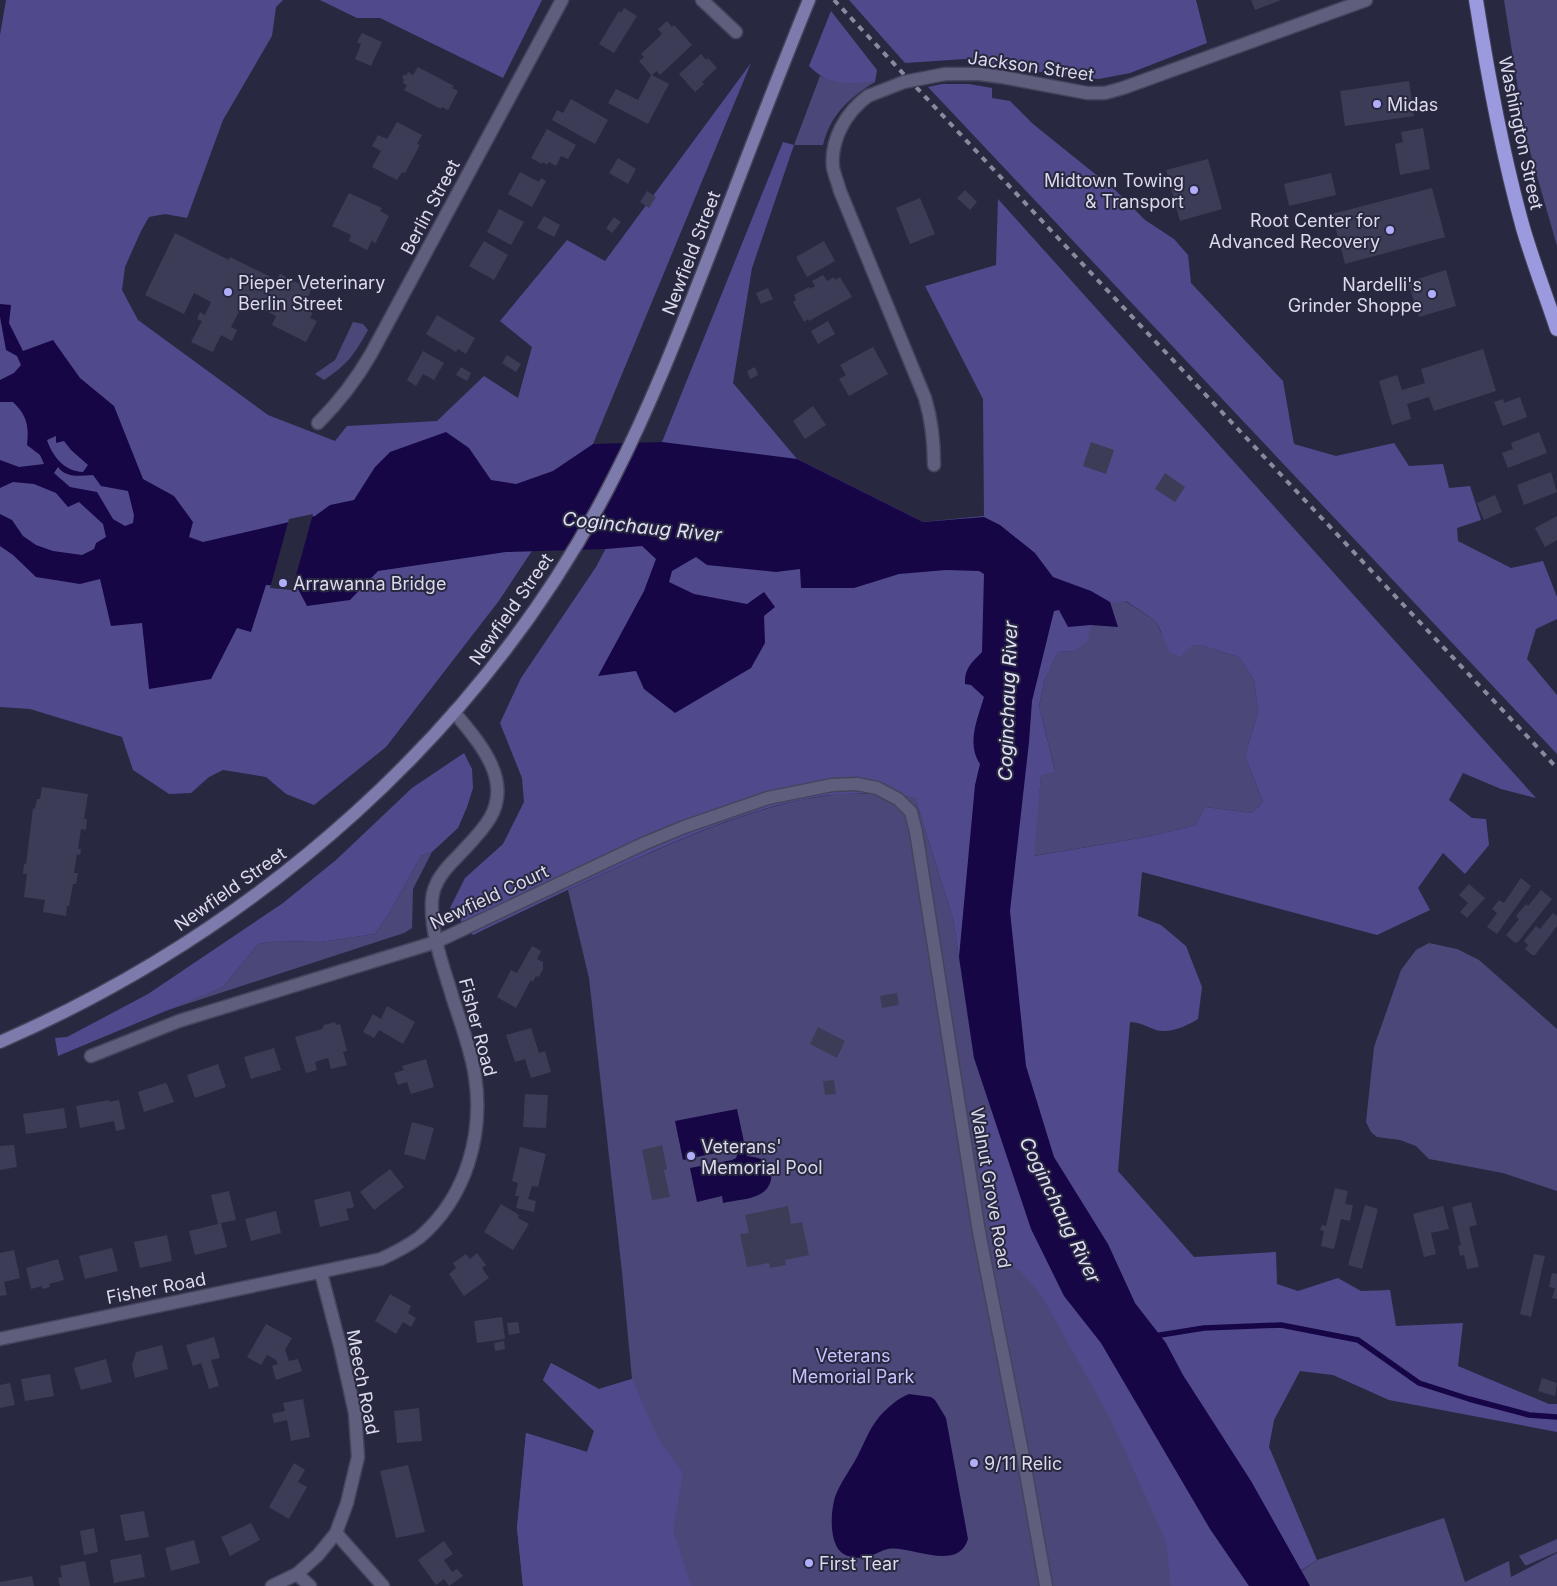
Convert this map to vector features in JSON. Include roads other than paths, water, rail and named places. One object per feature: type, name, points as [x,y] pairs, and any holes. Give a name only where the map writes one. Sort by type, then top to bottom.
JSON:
[{"type":"highway","name":"Washington Street","points":[[1476,0],[1496,116],[1511,181],[1523,228],[1557,329]]},
{"type":"main road","name":"Newfield Street","points":[[0,1042],[48,1020],[141,970],[248,901],[300,861],[402,768],[454,712],[496,662],[533,612],[576,545],[613,479],[644,415],[671,354],[809,0]]},
{"type":"street","name":"Berlin Street","points":[[318,423],[340,401],[372,354],[562,0]]},
{"type":"street","points":[[702,0],[736,32]]},
{"type":"street","name":"Jackson Street","points":[[934,465],[931,418],[925,398],[840,191],[833,168],[835,146],[841,128],[853,108],[868,96],[904,82],[945,74],[979,74],[1078,93],[1105,93],[1366,0]]},
{"type":"street","name":"Fisher Road","points":[[0,1339],[321,1273],[380,1259],[404,1248],[419,1237],[449,1204],[468,1166],[474,1144],[477,1122],[475,1075],[436,942],[432,909],[433,890],[447,867],[481,832],[490,817],[497,799],[496,780],[489,758],[478,740],[454,712]]},
{"type":"street","name":"Newfield Court","points":[[91,1056],[179,1021],[436,942],[642,844],[692,824],[768,798],[832,785],[857,784],[877,788],[898,799]]},
{"type":"street","name":"Walnut Grove Road","points":[[898,799],[910,812],[916,832],[977,1224],[1023,1456],[1046,1586]]},
{"type":"street","name":"Meech Road","points":[[272,1586],[297,1574],[336,1533],[354,1481],[358,1457],[355,1413],[321,1273]]},
{"type":"street","points":[[336,1533],[383,1586]]},
{"type":"street","points":[[297,1574],[310,1586]]},
{"type":"water","name":"Coginchaug River","points":[[0,304],[11,305],[9,323],[23,351],[53,340],[80,378],[114,406],[143,479],[174,496],[193,522],[189,537],[203,542],[315,516],[330,505],[354,500],[375,467],[390,452],[446,432],[469,448],[491,480],[516,484],[553,471],[593,444],[662,442],[797,459],[923,522],[984,517],[1000,525],[1035,553],[1053,577],[1091,591],[1110,602],[1118,627],[1091,625],[1068,627],[1059,610],[1054,611],[1032,701],[1010,911],[1026,1066],[1054,1157],[1108,1244],[1135,1303],[1166,1343],[1183,1375],[1251,1481],[1310,1586],[1249,1586],[1210,1529],[1101,1343],[1064,1296],[1031,1229],[974,1058],[959,957],[975,785],[980,764],[974,748],[974,730],[984,697],[971,685],[965,684],[965,679],[969,666],[982,652],[984,574],[979,571],[946,570],[899,574],[854,588],[801,588],[800,569],[776,572],[707,565],[696,557],[672,571],[669,582],[694,594],[747,604],[764,592],[775,607],[764,616],[765,643],[751,668],[675,713],[644,689],[636,671],[598,676],[644,591],[656,559],[642,546],[506,552],[378,571],[350,600],[307,606],[297,587],[266,585],[251,632],[237,628],[211,679],[149,689],[142,623],[111,626],[100,579],[80,584],[36,577],[13,555],[0,546],[0,514],[12,520],[23,536],[36,545],[53,551],[82,555],[94,549],[96,543],[106,537],[103,524],[79,502],[68,507],[56,493],[34,484],[13,482],[0,488],[0,460],[19,467],[44,464],[40,455],[27,445],[28,432],[24,416],[13,402],[0,402],[0,380],[14,373],[21,365],[17,356],[6,350],[0,317]],"holes":[[[56,436],[56,443],[64,441],[88,465],[83,472],[65,466],[52,452],[47,440]],[[58,467],[69,475],[93,475],[101,486],[128,491],[134,515],[133,523],[125,526],[113,519],[97,492],[70,487],[54,473]]]},
{"type":"water","name":"Veterans' Memorial Pool","points":[[737,1109],[747,1156],[766,1162],[771,1170],[770,1183],[762,1193],[748,1198],[723,1203],[722,1196],[697,1202],[690,1168],[732,1160],[736,1158],[738,1153],[734,1149],[683,1160],[675,1121]]},
{"type":"water","points":[[909,1394],[931,1397],[935,1400],[946,1418],[968,1539],[963,1549],[954,1554],[944,1556],[897,1549],[886,1550],[866,1557],[849,1556],[839,1550],[832,1531],[835,1497],[875,1422],[882,1413]]},
{"type":"waterway","points":[[1154,1336],[1204,1328],[1281,1325],[1358,1340],[1419,1383],[1529,1415],[1557,1417]]},
{"type":"railway","points":[[834,0],[1557,768]]},
{"type":"place","name":"Midas","points":[[1377,104]]},
{"type":"place","name":"Midtown Towing & Transport","points":[[1194,190]]},
{"type":"place","name":"Root Center for Advanced Recovery","points":[[1390,230]]},
{"type":"place","name":"Pieper Veterinary Berlin Street","points":[[228,292]]},
{"type":"place","name":"Nardelli's Grinder Shoppe","points":[[1432,294]]},
{"type":"place","name":"Arrawanna Bridge","points":[[283,583]]},
{"type":"place","name":"Veterans' Memorial Pool","points":[[691,1156]]},
{"type":"place","name":"9/11 Relic","points":[[974,1463]]},
{"type":"place","name":"First Tear","points":[[809,1563]]},
{"type":"park label","name":"Veterans Memorial Park","points":[[853,1365]]}]
